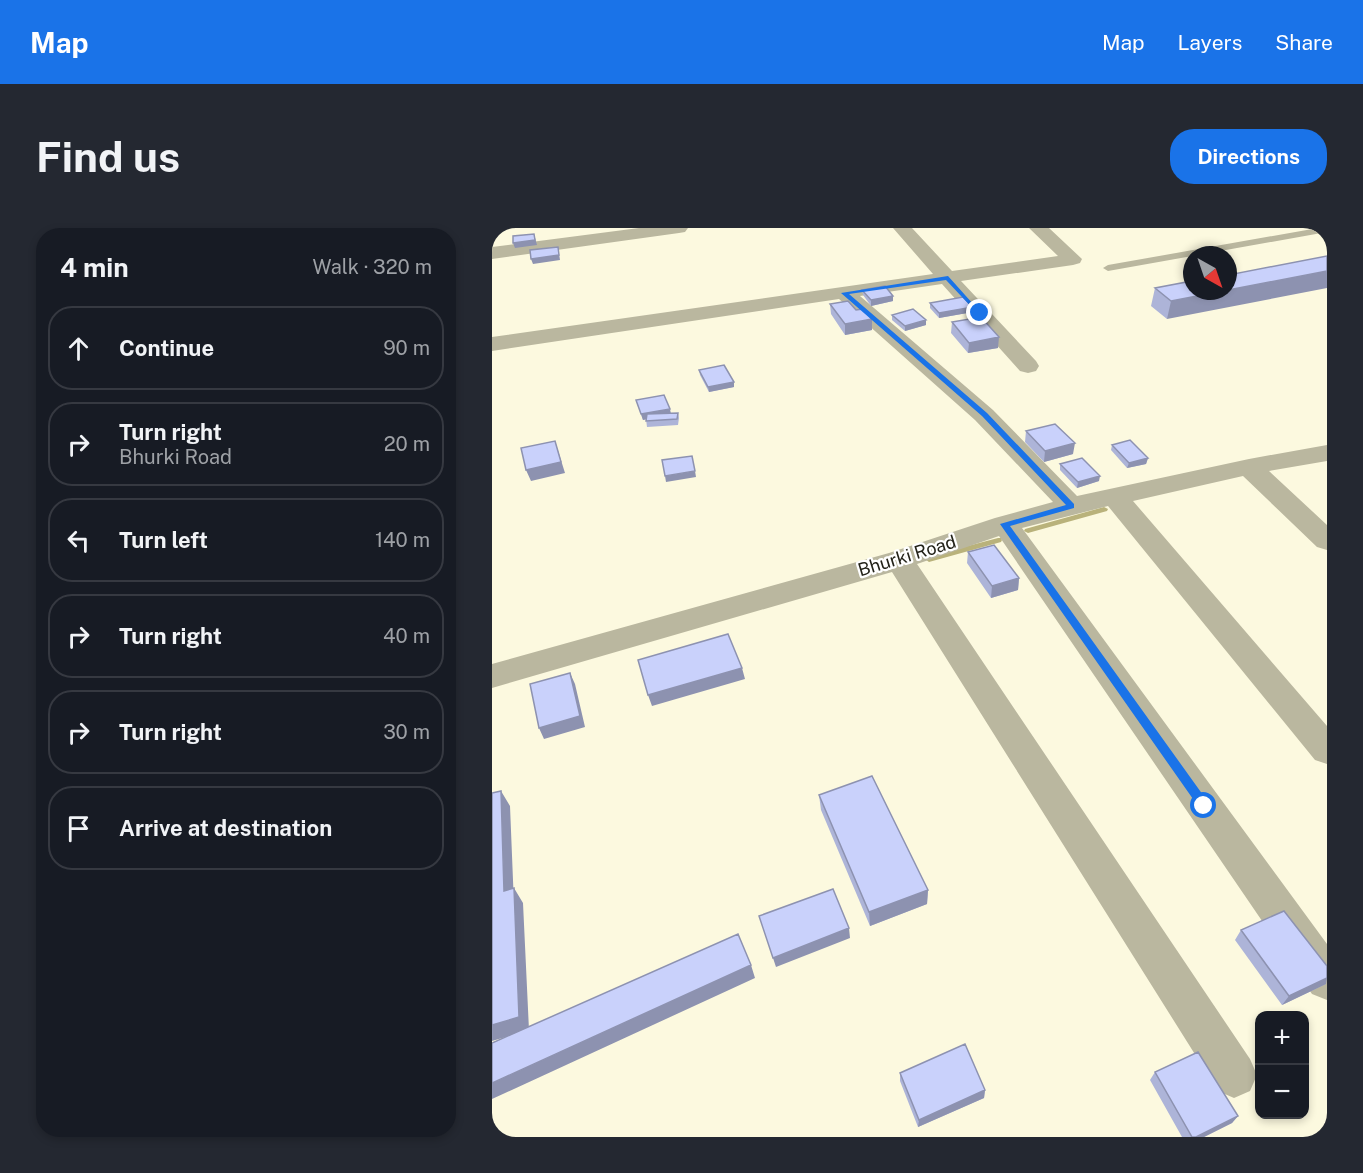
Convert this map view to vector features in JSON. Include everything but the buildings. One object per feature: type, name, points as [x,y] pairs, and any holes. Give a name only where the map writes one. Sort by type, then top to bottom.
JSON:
[{"type":"street","points":[[492,254],[679,228]]},
{"type":"street","points":[[902,228],[1028,366]]},
{"type":"street","points":[[492,344],[1073,259],[1038,228]]},
{"type":"street","points":[[844,293],[984,415],[1071,506]]},
{"type":"street","name":"Bhurki Road","points":[[492,676],[899,560],[1005,524],[1071,506],[1249,467],[1327,453]]},
{"type":"street","points":[[1249,467],[1327,541]]},
{"type":"street","points":[[1115,497],[1327,750]]},
{"type":"street","points":[[1005,524],[1322,961]]},
{"type":"street","points":[[899,560],[1234,1075]]},
{"type":"lane","points":[[1108,268],[1327,230]]},
{"type":"waterway","points":[[1028,531],[1104,509]]},
{"type":"waterway","points":[[929,559],[998,540]]},
{"type":"route","points":[[980,313],[948,278],[844,293],[984,415],[1071,506],[1005,524],[1204,806]]}]
